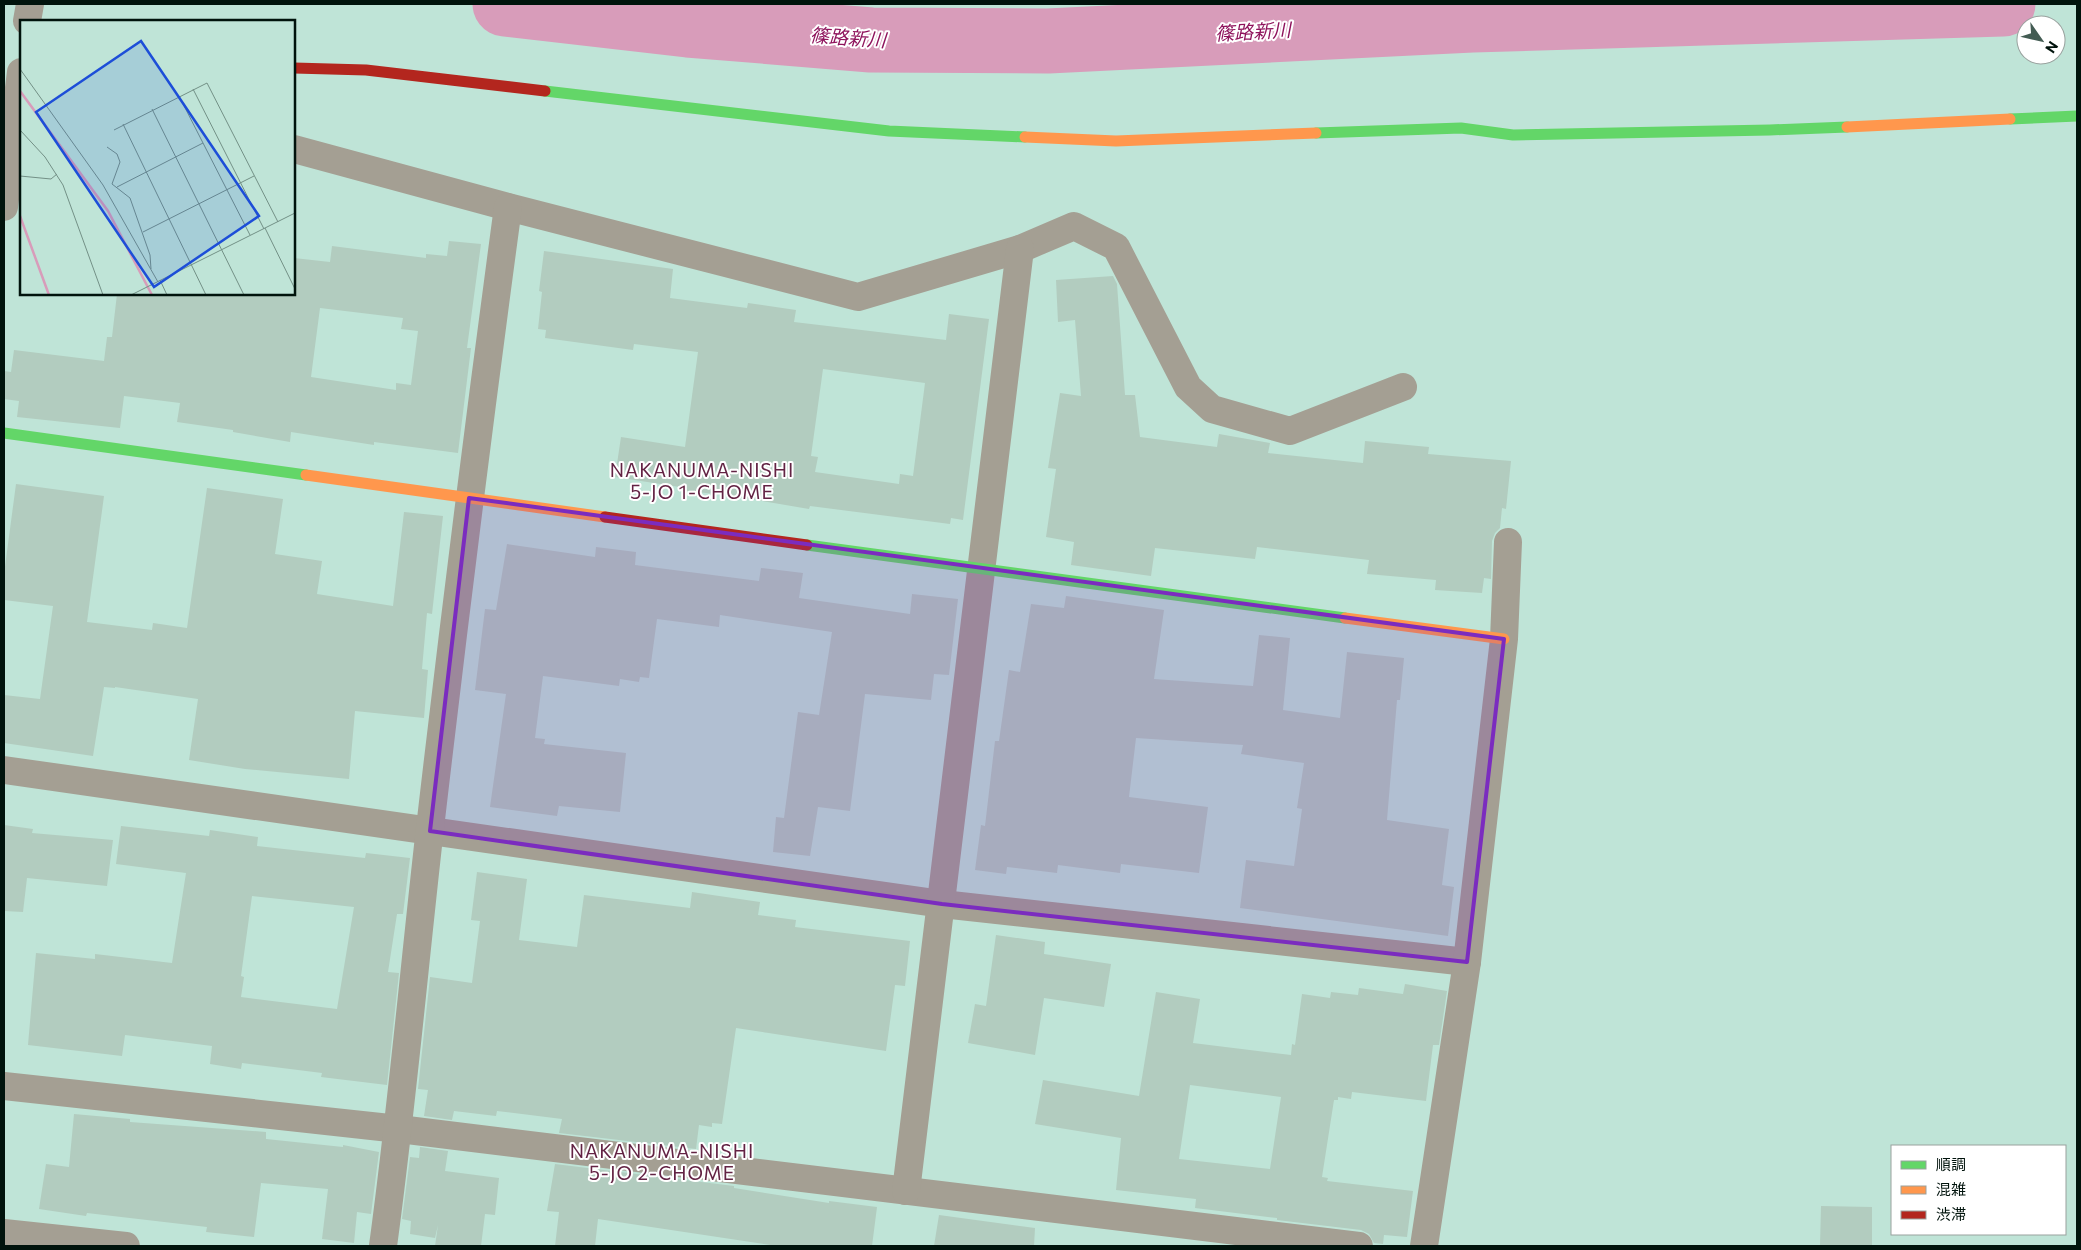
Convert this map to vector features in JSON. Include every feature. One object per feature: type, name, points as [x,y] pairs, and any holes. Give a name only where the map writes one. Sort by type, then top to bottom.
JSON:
[{"type":"street","points":[[27,20],[30,4]]},
{"type":"street","points":[[295,68],[366,70],[889,131],[1116,141],[1461,128],[1513,135],[1760,130],[2077,116]]},
{"type":"street","points":[[4,207],[15,79]]},
{"type":"street","points":[[295,149],[508,207],[858,297],[1020,248],[1074,226],[1116,247],[1188,386],[1212,409],[1290,431],[1403,388]]},
{"type":"street","points":[[383,1246],[399,1129],[430,831],[469,498],[508,207]]},
{"type":"street","points":[[906,1191],[1020,248]]},
{"type":"street","points":[[4,433],[982,569],[1504,639]]},
{"type":"street","points":[[1424,1246],[1467,962],[1504,639],[1508,542]]},
{"type":"street","points":[[4,770],[942,904],[1467,962]]},
{"type":"street","points":[[4,1086],[399,1129],[1359,1246]]},
{"type":"street","points":[[4,1233],[126,1246]]},
{"type":"highlighted area","points":[[469,498],[1504,639],[1467,962],[942,904],[430,831]]},
{"type":"building","points":[[449,241],[481,244],[467,348],[471,348],[458,453],[374,442],[374,445],[291,432],[290,442],[233,432],[233,430],[177,422],[180,403],[124,396],[120,428],[17,417],[19,401],[4,399],[4,371],[11,372],[14,350],[104,361],[107,337],[112,337],[117,295],[295,295],[295,258],[330,262],[332,246],[426,258],[426,254],[447,256]],"holes":[[[320,308],[403,318],[401,329],[418,331],[411,385],[396,383],[396,390],[311,377]]]},
{"type":"building","points":[[544,251],[673,269],[670,298],[747,308],[748,303],[796,310],[794,322],[946,340],[949,314],[989,319],[963,520],[951,518],[950,524],[810,506],[809,509],[733,496],[679,490],[680,487],[615,477],[621,437],[685,447],[698,352],[634,344],[633,350],[545,338],[546,330],[538,329],[542,292],[539,291]],"holes":[[[823,369],[925,383],[913,476],[900,474],[899,484],[815,472],[818,457],[811,456]]]},
{"type":"building","points":[[1113,276],[1117,284],[1125,395],[1135,395],[1140,437],[1217,447],[1219,434],[1270,443],[1268,453],[1363,463],[1365,441],[1429,447],[1428,454],[1511,461],[1506,509],[1502,508],[1500,528],[1495,533],[1492,541],[1491,579],[1484,578],[1482,593],[1435,590],[1436,580],[1367,574],[1369,560],[1257,547],[1255,559],[1155,548],[1151,576],[1071,565],[1074,542],[1046,537],[1056,469],[1048,468],[1060,393],[1081,396],[1075,320],[1058,322],[1056,280]]},
{"type":"building","points":[[16,484],[104,496],[87,622],[152,630],[153,623],[187,628],[207,488],[283,499],[275,554],[322,561],[317,594],[393,606],[404,512],[443,516],[432,614],[427,613],[422,669],[428,670],[424,718],[355,711],[349,779],[245,769],[189,760],[198,699],[115,687],[104,687],[93,756],[4,743],[4,695],[40,699],[53,606],[4,600],[4,574]]},
{"type":"building","points":[[507,544],[595,557],[596,547],[636,552],[635,565],[759,581],[761,568],[803,573],[799,598],[910,614],[912,594],[958,599],[949,675],[934,674],[931,700],[865,694],[850,811],[818,807],[810,856],[773,852],[776,817],[784,818],[798,712],[819,715],[832,632],[720,615],[719,627],[657,619],[649,678],[640,677],[639,682],[620,679],[619,686],[543,676],[535,738],[545,739],[544,744],[626,753],[620,812],[559,806],[557,816],[490,807],[506,694],[475,690],[485,609],[496,610]]},
{"type":"building","points":[[1066,596],[1164,610],[1154,679],[1253,686],[1259,635],[1290,638],[1283,710],[1340,718],[1347,652],[1404,658],[1400,700],[1397,700],[1387,820],[1449,829],[1442,885],[1454,887],[1448,936],[1240,908],[1246,860],[1294,866],[1302,809],[1297,808],[1304,763],[1241,754],[1243,745],[1136,738],[1129,797],[1208,807],[1199,873],[1121,864],[1120,873],[1058,865],[1057,873],[1007,867],[1006,874],[975,870],[981,825],[985,826],[995,741],[999,741],[1009,670],[1020,672],[1031,604],[1064,608]]},
{"type":"building","points":[[4,825],[33,829],[32,833],[113,840],[107,886],[27,878],[23,912],[4,911]]},
{"type":"building","points":[[121,826],[209,836],[210,830],[258,837],[257,846],[365,858],[366,853],[410,858],[403,914],[397,914],[388,972],[399,973],[387,1085],[321,1077],[322,1073],[242,1063],[241,1069],[210,1064],[212,1046],[125,1035],[122,1056],[28,1045],[36,953],[95,959],[95,954],[172,963],[186,873],[116,864]],"holes":[[[252,896],[354,907],[337,1009],[241,997],[244,977],[241,976]]]},
{"type":"building","points":[[477,872],[527,879],[519,940],[577,947],[584,895],[690,908],[692,892],[760,902],[758,915],[796,920],[795,927],[910,941],[905,986],[895,985],[886,1051],[736,1028],[722,1124],[712,1123],[712,1127],[699,1125],[696,1149],[559,1133],[562,1119],[497,1111],[496,1116],[454,1111],[452,1120],[424,1116],[428,1090],[418,1089],[430,977],[472,983],[480,921],[471,920]]},
{"type":"building","points":[[996,935],[1045,942],[1044,954],[1111,964],[1104,1007],[1044,998],[1035,1055],[968,1043],[975,1004],[986,1006]]},
{"type":"building","points":[[1405,984],[1447,991],[1439,1045],[1433,1045],[1426,1101],[1352,1092],[1351,1099],[1338,1097],[1338,1100],[1334,1100],[1322,1177],[1328,1178],[1327,1181],[1413,1191],[1407,1237],[1384,1235],[1383,1244],[1374,1243],[1369,1234],[1361,1230],[1195,1208],[1196,1199],[1116,1190],[1121,1138],[1035,1124],[1043,1080],[1139,1096],[1156,992],[1200,999],[1193,1043],[1291,1055],[1292,1044],[1295,1045],[1302,994],[1330,998],[1331,992],[1358,995],[1359,988],[1403,994]],"holes":[[[1190,1085],[1281,1097],[1270,1169],[1179,1159]]]},
{"type":"building","points":[[74,1114],[130,1119],[130,1122],[266,1132],[266,1139],[343,1147],[343,1145],[379,1152],[371,1214],[357,1212],[354,1243],[322,1239],[328,1189],[261,1183],[254,1237],[206,1232],[207,1227],[87,1213],[86,1216],[39,1209],[46,1164],[69,1167]]},
{"type":"building","points":[[420,1147],[448,1151],[445,1171],[499,1178],[495,1215],[485,1214],[481,1246],[435,1246],[438,1225],[435,1238],[410,1234],[411,1221],[402,1219],[410,1157],[419,1158]]},
{"type":"building","points":[[555,1164],[734,1186],[734,1188],[829,1203],[829,1201],[877,1207],[872,1246],[777,1246],[598,1219],[595,1246],[555,1246],[559,1212],[547,1211]]},
{"type":"building","points":[[1821,1206],[1872,1207],[1872,1246],[1820,1246]]},
{"type":"building","points":[[939,1215],[1035,1228],[1034,1246],[934,1246]]},
{"type":"waterway","name":"篠路新川","points":[[505,4],[688,25],[871,40],[1048,41],[1472,20],[2003,4]]},
{"type":"traffic: fast","points":[[545,91],[889,131],[1025,137]]},
{"type":"traffic: fast","points":[[2010,119],[2077,116]]},
{"type":"traffic: fast","points":[[1316,133],[1461,128],[1513,135],[1847,127]]},
{"type":"traffic: fast","points":[[4,433],[306,475]]},
{"type":"traffic: fast","points":[[807,545],[1345,618]]},
{"type":"traffic: slow","points":[[1847,127],[2010,119]]},
{"type":"traffic: slow","points":[[1025,137],[1116,141],[1316,133]]},
{"type":"traffic: slow","points":[[306,475],[605,517]]},
{"type":"traffic: slow","points":[[1345,618],[1504,639]]},
{"type":"traffic: jam","points":[[295,68],[366,70],[545,91]]},
{"type":"traffic: jam","points":[[605,517],[807,545]]},
{"type":"district","name":"NAKANUMA-NISHI 5-JO 1-CHOME","points":[[702,480]]},
{"type":"district","name":"NAKANUMA-NISHI 5-JO 2-CHOME","points":[[662,1161]]}]
